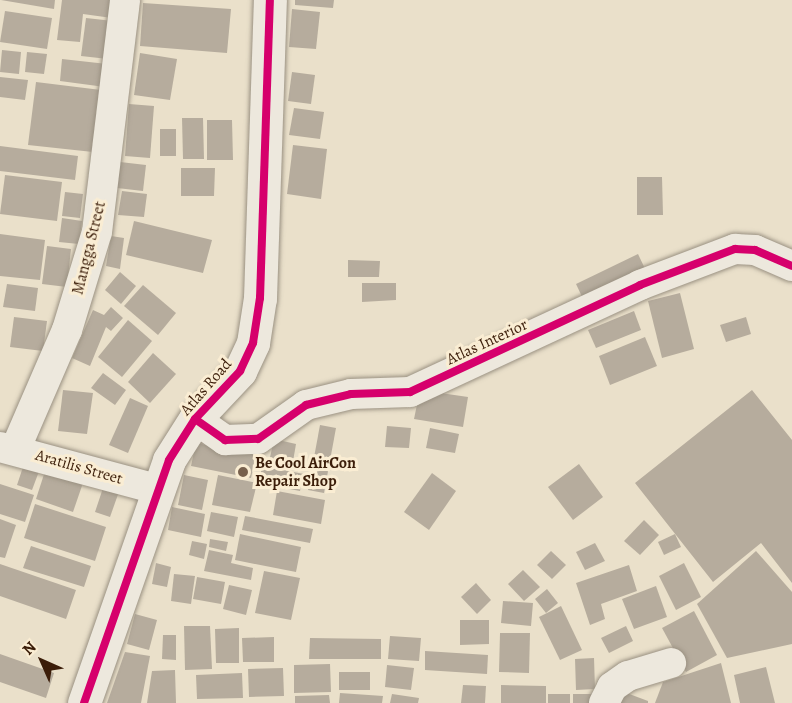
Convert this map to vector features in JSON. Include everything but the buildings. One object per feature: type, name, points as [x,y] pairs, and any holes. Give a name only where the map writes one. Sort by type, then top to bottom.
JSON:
[{"type":"street","name":"Mangga Street","points":[[8,448],[67,330],[97,232],[125,0]]},
{"type":"street","name":"Atlas Road","points":[[84,703],[157,489],[195,419],[240,371],[253,343],[260,298],[270,0]]},
{"type":"street","name":"Atlas Interior","points":[[195,419],[225,440],[258,439],[306,405],[351,394],[410,392],[640,285],[735,249],[755,250],[792,266]]},
{"type":"street","name":"Aratilis Street","points":[[8,448],[157,489]]},
{"type":"street","points":[[604,703],[612,687],[628,676],[671,663]]},
{"type":"cycle path","points":[[84,703],[169,460],[195,419],[240,371],[253,343],[260,298],[270,0]]},
{"type":"cycle path","points":[[195,419],[225,440],[258,439],[306,405],[351,394],[410,392],[640,285],[735,249],[755,250],[792,266]]},
{"type":"place","name":"Be Cool AirCon Repair Shop","points":[[243,472]]}]
